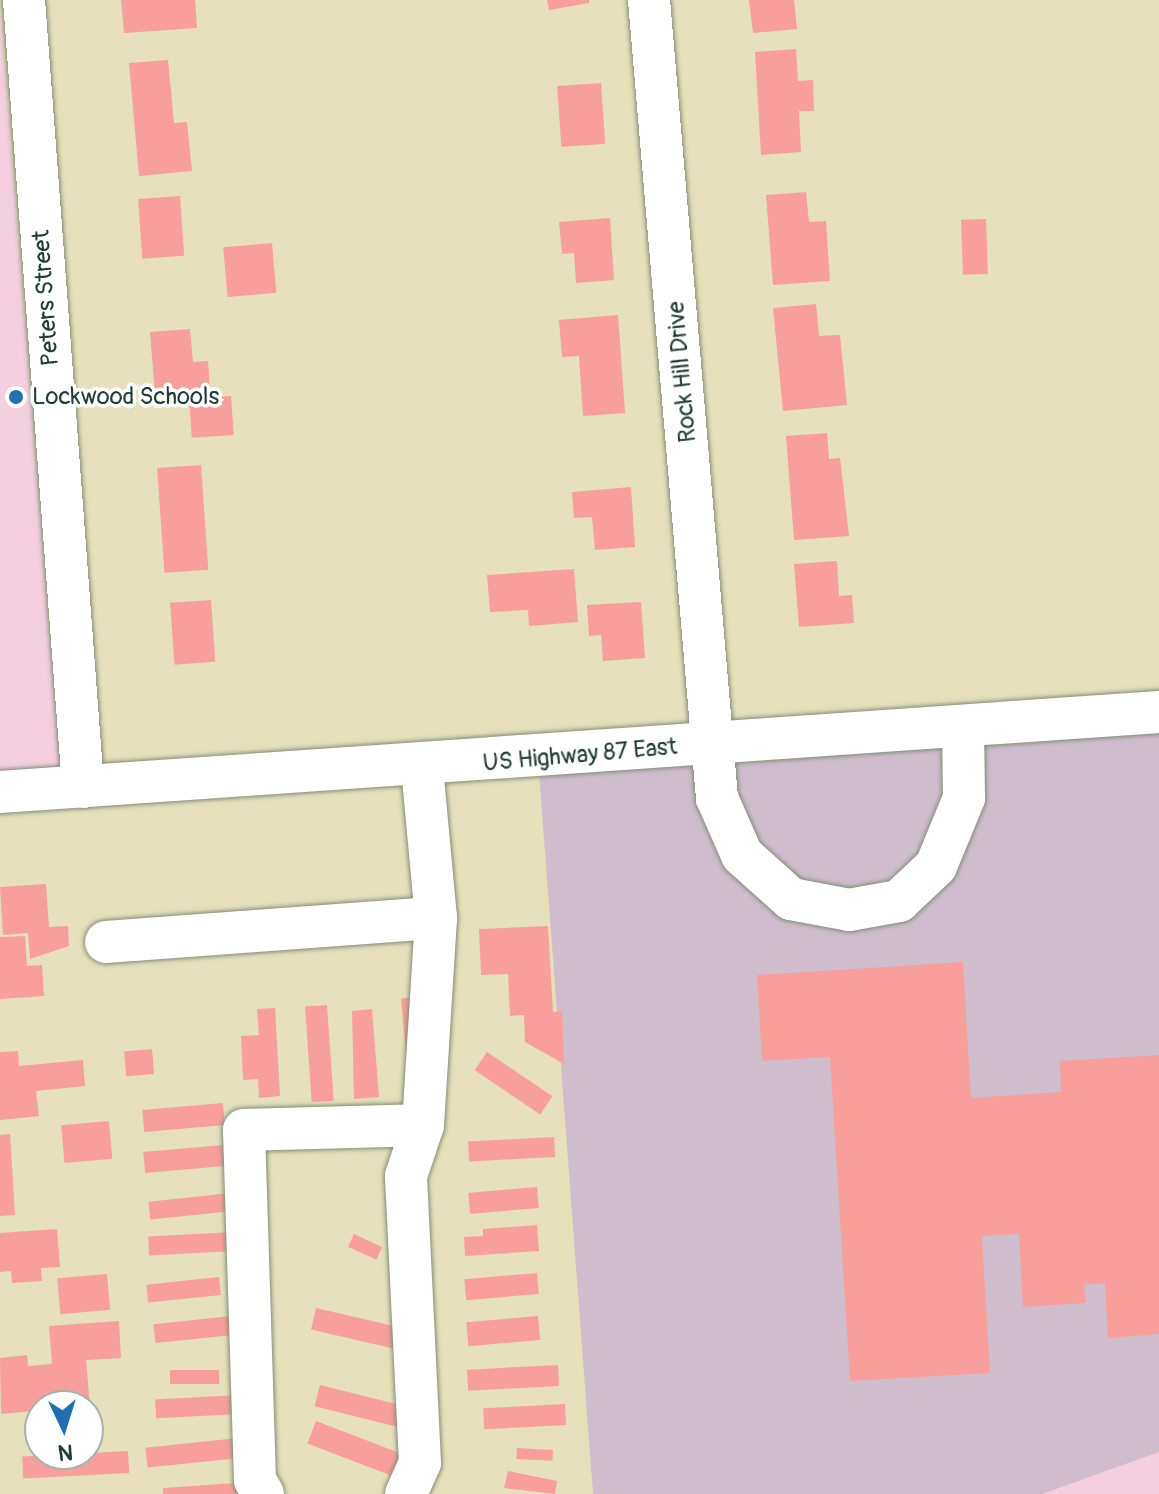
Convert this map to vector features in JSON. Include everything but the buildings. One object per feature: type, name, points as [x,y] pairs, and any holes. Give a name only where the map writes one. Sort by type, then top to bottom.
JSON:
[{"type":"street","name":"Rock Hill Drive","points":[[649,0],[715,744],[717,798],[742,855],[791,899],[849,910],[899,901],[936,866],[964,798],[963,726]]},
{"type":"street","name":"Peters Street","points":[[17,20],[83,787]]},
{"type":"street","name":"US Highway 87 East","points":[[0,792],[422,768],[1159,712]]},
{"type":"street","points":[[406,1494],[420,1463],[406,1176],[423,1125],[436,918],[422,768]]},
{"type":"street","points":[[106,942],[436,918]]},
{"type":"street","points":[[263,1494],[255,1480],[244,1130],[423,1125]]},
{"type":"shaded area","name":"Lockwood Schools","points":[[0,5],[62,788],[0,792]]},
{"type":"shaded area","points":[[1159,712],[1159,1452],[1042,1494],[593,1494],[538,759]]},
{"type":"shaded area","points":[[1159,1452],[1159,1494],[1042,1494]]},
{"type":"place","name":"Lockwood Schools","points":[[16,397]]}]
